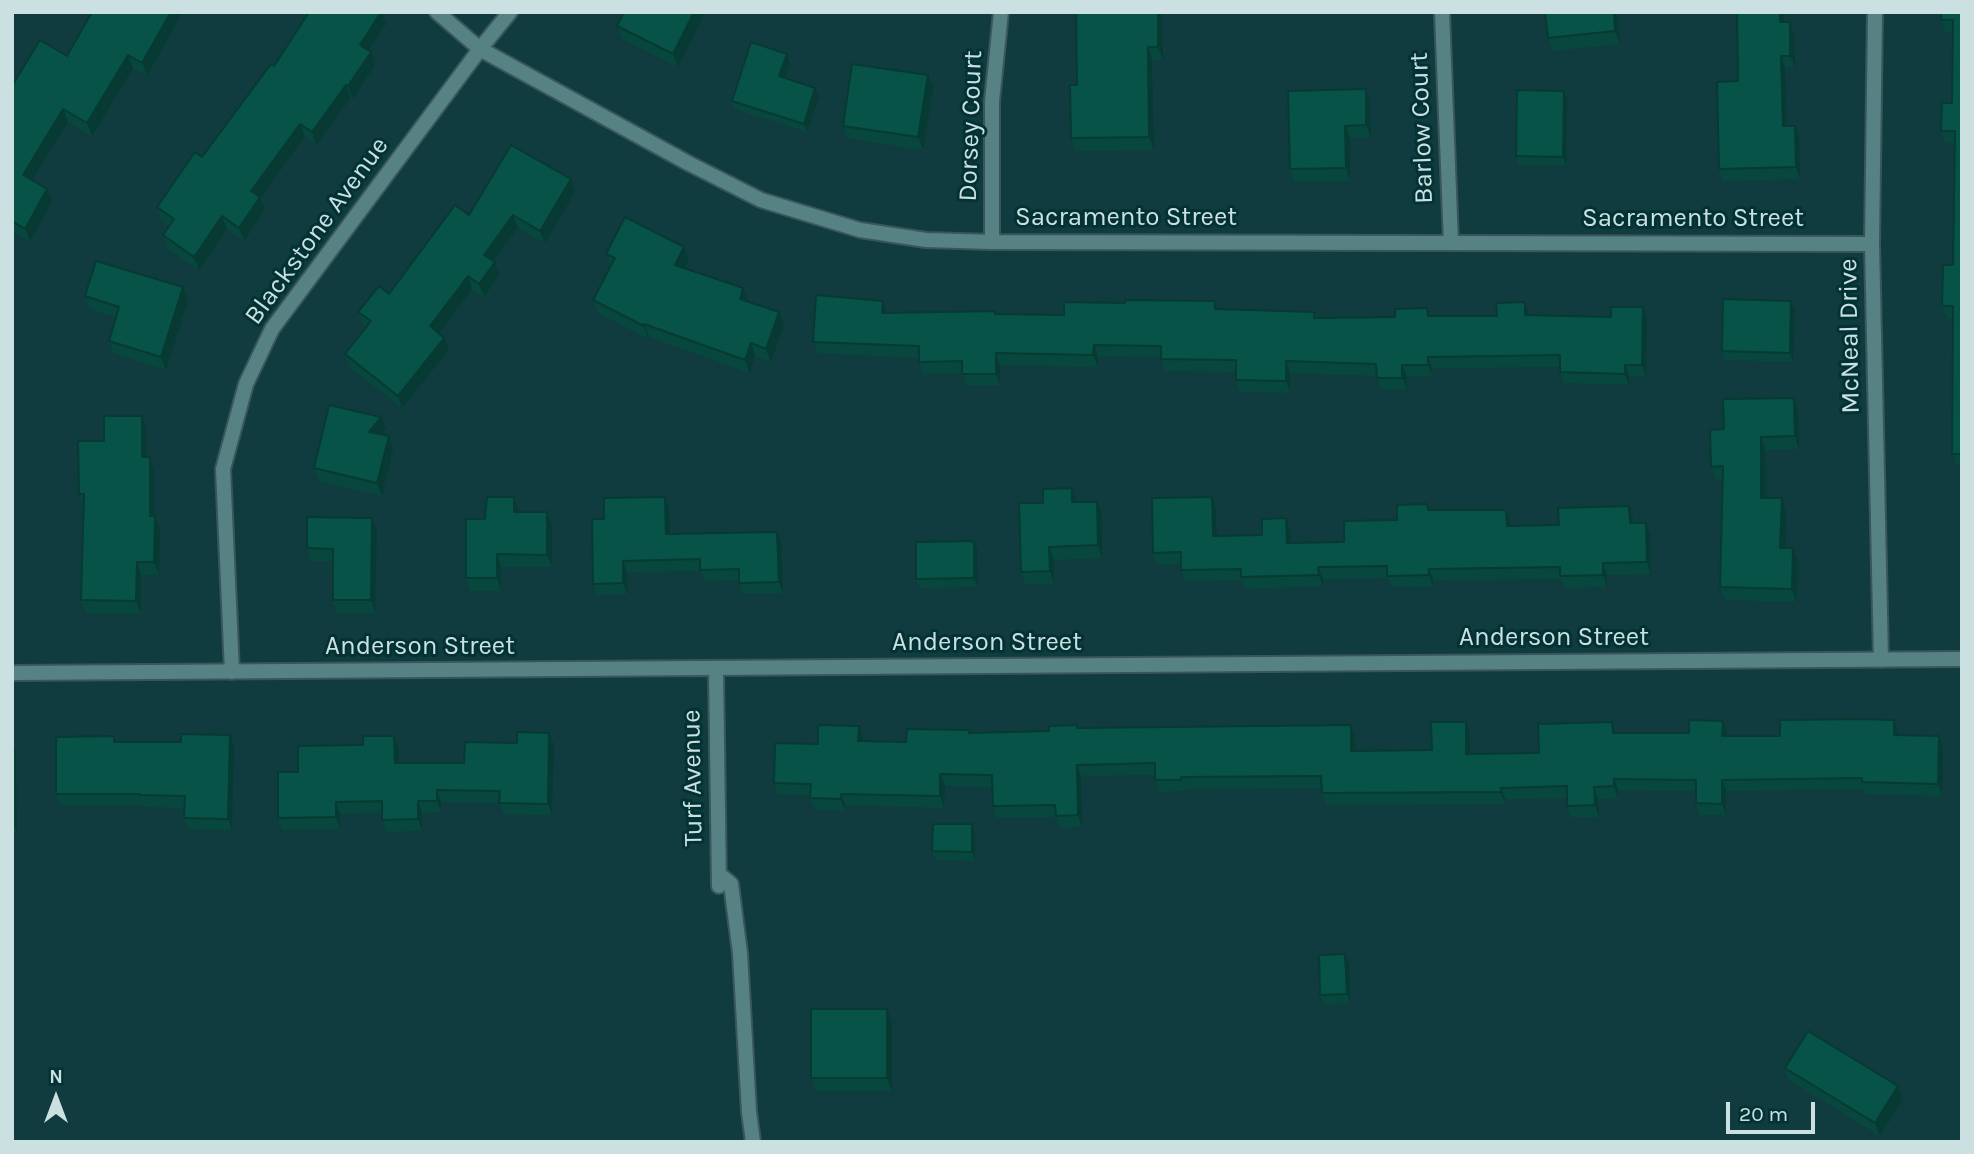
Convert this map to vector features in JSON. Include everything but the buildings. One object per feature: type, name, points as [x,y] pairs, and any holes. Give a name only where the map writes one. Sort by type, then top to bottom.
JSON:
[{"type":"street","name":"Sacramento Street","points":[[437,12],[480,48],[688,163],[761,200],[860,230],[926,240],[992,242],[1872,244]]},
{"type":"street","name":"Blackstone Avenue","points":[[232,673],[223,469],[246,384],[272,329],[480,48],[510,12]]},
{"type":"street","name":"Dorsey Court","points":[[992,242],[992,101],[1001,12]]},
{"type":"street","name":"Barlow Court","points":[[1443,12],[1451,243]]},
{"type":"street","name":"McNeal Drive","points":[[1875,12],[1872,244],[1881,660]]},
{"type":"street","name":"Anderson Street","points":[[12,673],[1962,659]]},
{"type":"street","name":"Turf Avenue","points":[[716,670],[719,880],[731,884],[738,939],[748,1112],[753,1142]]}]
